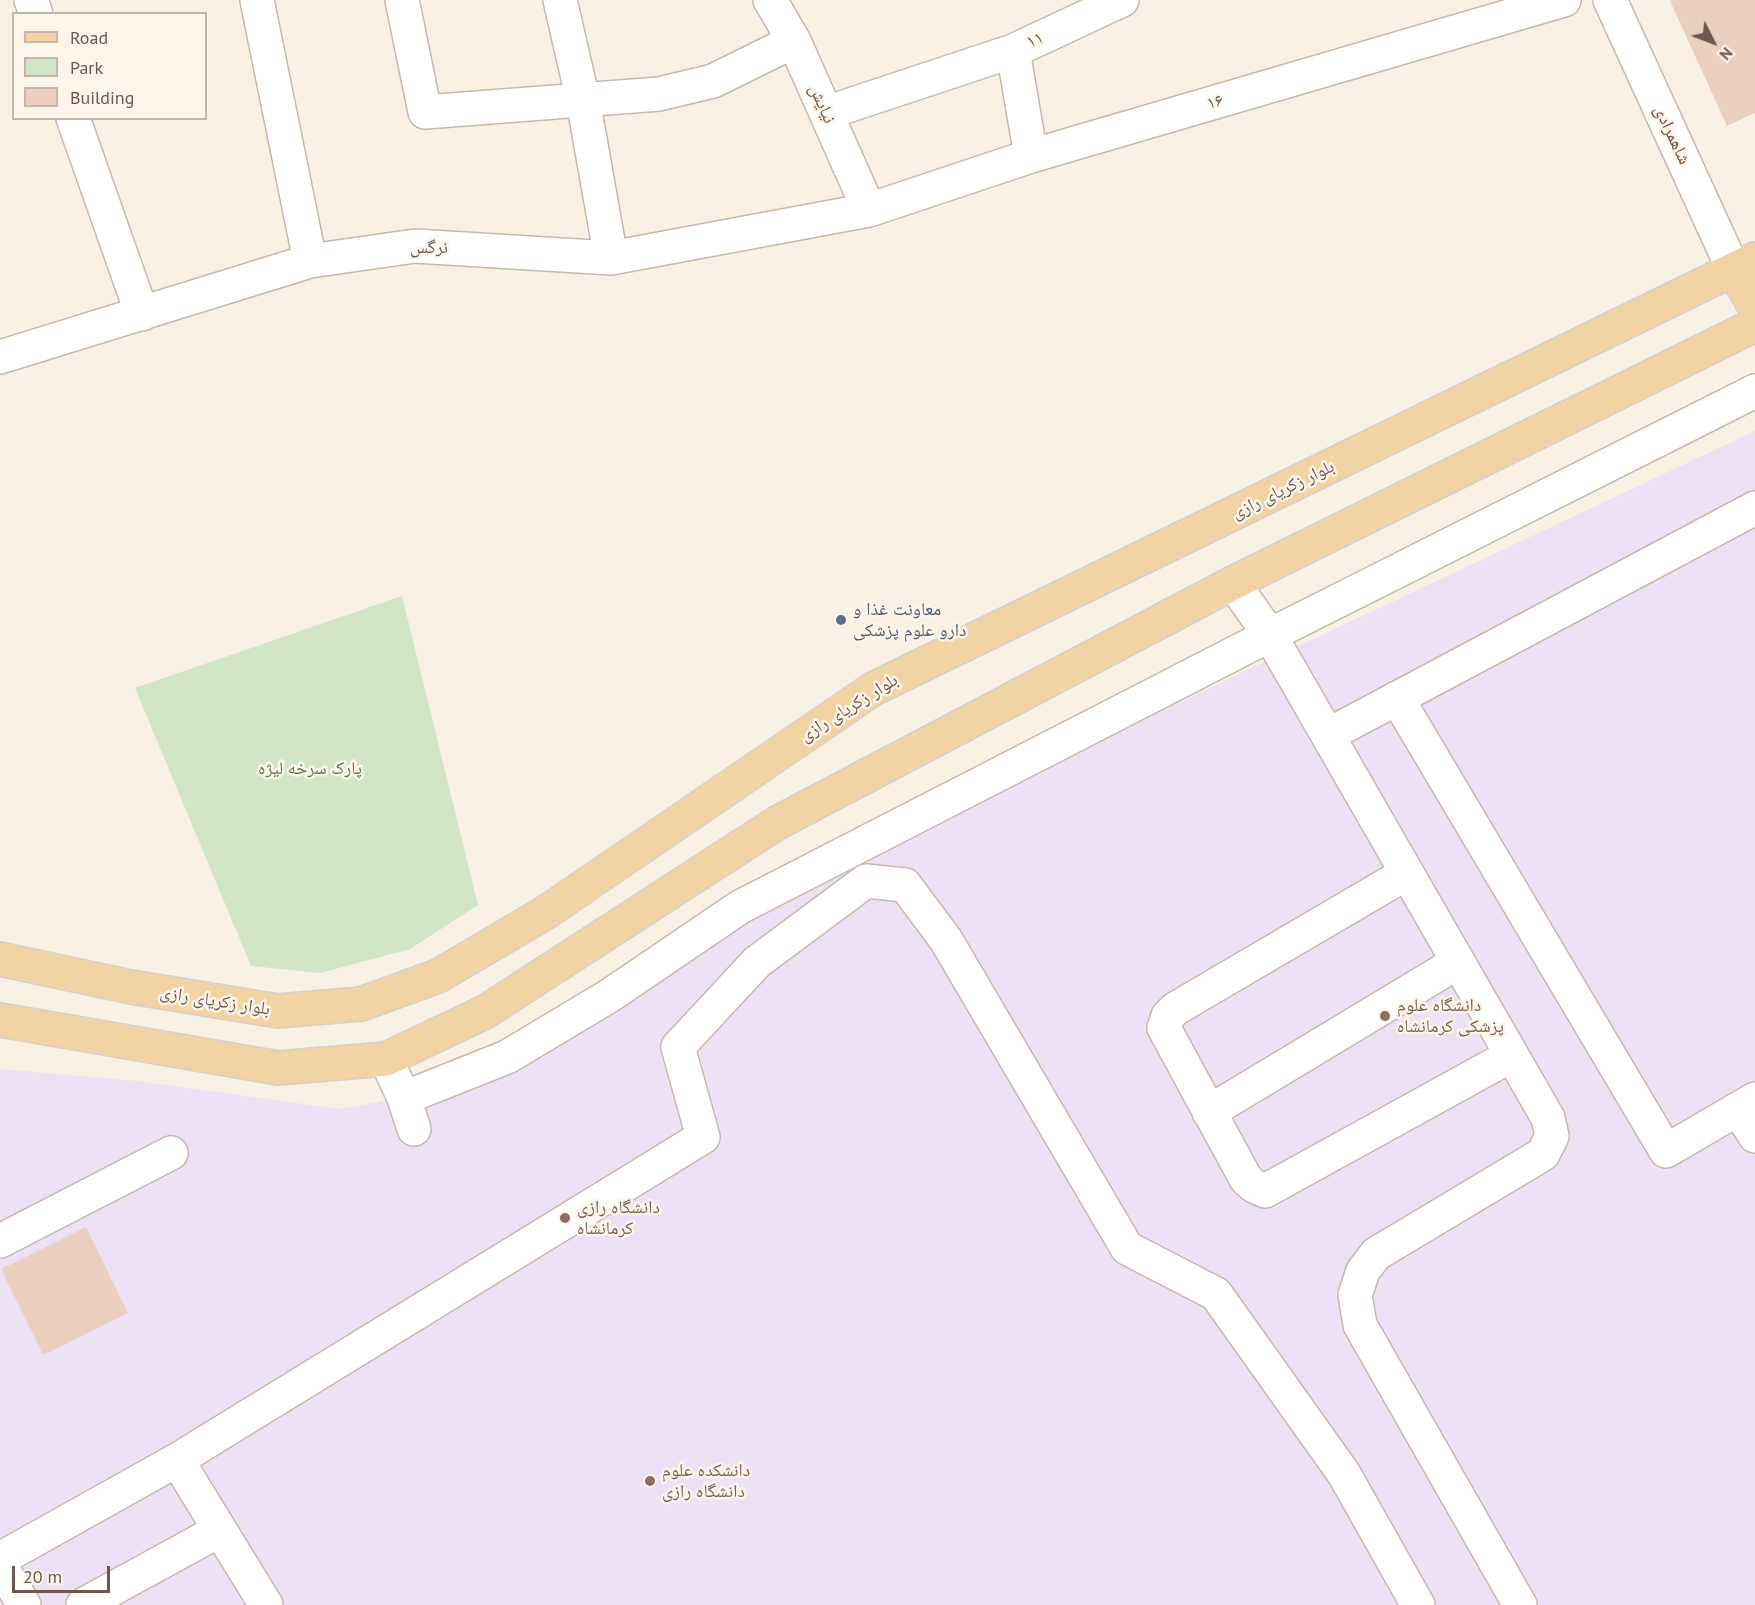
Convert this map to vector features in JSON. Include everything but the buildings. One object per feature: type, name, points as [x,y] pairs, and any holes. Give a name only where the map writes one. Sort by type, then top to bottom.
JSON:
[{"type":"main road","points":[[1744,265],[1755,307]]},
{"type":"main road","name":"بلوار زکریای رازی","points":[[0,959],[131,987],[278,1011],[361,1004],[438,975],[545,913],[873,689],[1744,265]]},
{"type":"main road","points":[[0,1020],[278,1068],[386,1059],[485,1012],[777,823],[1233,583],[1755,325]]},
{"type":"street","points":[[257,0],[310,261]]},
{"type":"street","points":[[402,0],[425,112],[659,94],[713,81],[794,41]]},
{"type":"street","points":[[560,0],[583,100],[611,258]]},
{"type":"street","name":"نیایش","points":[[770,0],[794,41],[869,210]]},
{"type":"street","name":"۱۱","points":[[1031,156],[1013,51],[1122,0]]},
{"type":"street","name":"۱۶","points":[[869,210],[1031,156],[1564,0]]},
{"type":"street","name":"شاهمرادی","points":[[1610,0],[1744,265]]},
{"type":"street","points":[[826,113],[1013,51]]},
{"type":"street","points":[[74,120],[142,314]]},
{"type":"street","name":"نرگس","points":[[0,357],[310,261],[415,246],[611,258],[869,210]]},
{"type":"street","points":[[404,1098],[507,1057],[609,996],[740,907],[1270,635],[1755,391]]},
{"type":"street","points":[[1328,735],[1755,508]]},
{"type":"street","points":[[1233,583],[1270,635],[1548,1118],[1552,1136],[1543,1154],[1376,1254],[1363,1271],[1355,1295],[1360,1325],[1520,1605]]},
{"type":"street","points":[[1397,698],[1666,1151],[1749,1114]]},
{"type":"street","points":[[1407,873],[1175,1009],[1168,1016],[1164,1028],[1246,1179],[1265,1191],[1512,1055]]},
{"type":"street","points":[[0,1559],[177,1460],[704,1137],[678,1047],[757,962],[866,880],[905,885],[946,939],[1127,1248],[1216,1294],[1344,1474],[1418,1605]]},
{"type":"street","points":[[1209,1112],[1458,962]]},
{"type":"street","points":[[386,1059],[404,1098],[414,1129]]},
{"type":"street","points":[[0,1241],[171,1153]]},
{"type":"street","points":[[177,1460],[266,1605]]},
{"type":"street","points":[[83,1605],[220,1530]]},
{"type":"street","points":[[0,1565],[24,1605]]},
{"type":"shaded area","points":[[1755,431],[1755,1605],[0,1605],[0,1069],[138,1081],[339,1109],[451,1090],[910,829]]},
{"type":"green space","name":"پارک سرخه لیژه","points":[[402,596],[478,905],[410,949],[320,973],[251,966],[135,688]]},
{"type":"place","name":"معاونت غذا و دارو علوم پزشکی","points":[[841,620]]},
{"type":"place","name":"دانشگاه علوم پزشکی کرمانشاه","points":[[1385,1016]]},
{"type":"place","name":"دانشگاه رازی کرمانشاه","points":[[565,1218]]},
{"type":"place","name":"دانشکده علوم دانشگاه رازی","points":[[650,1481]]}]
